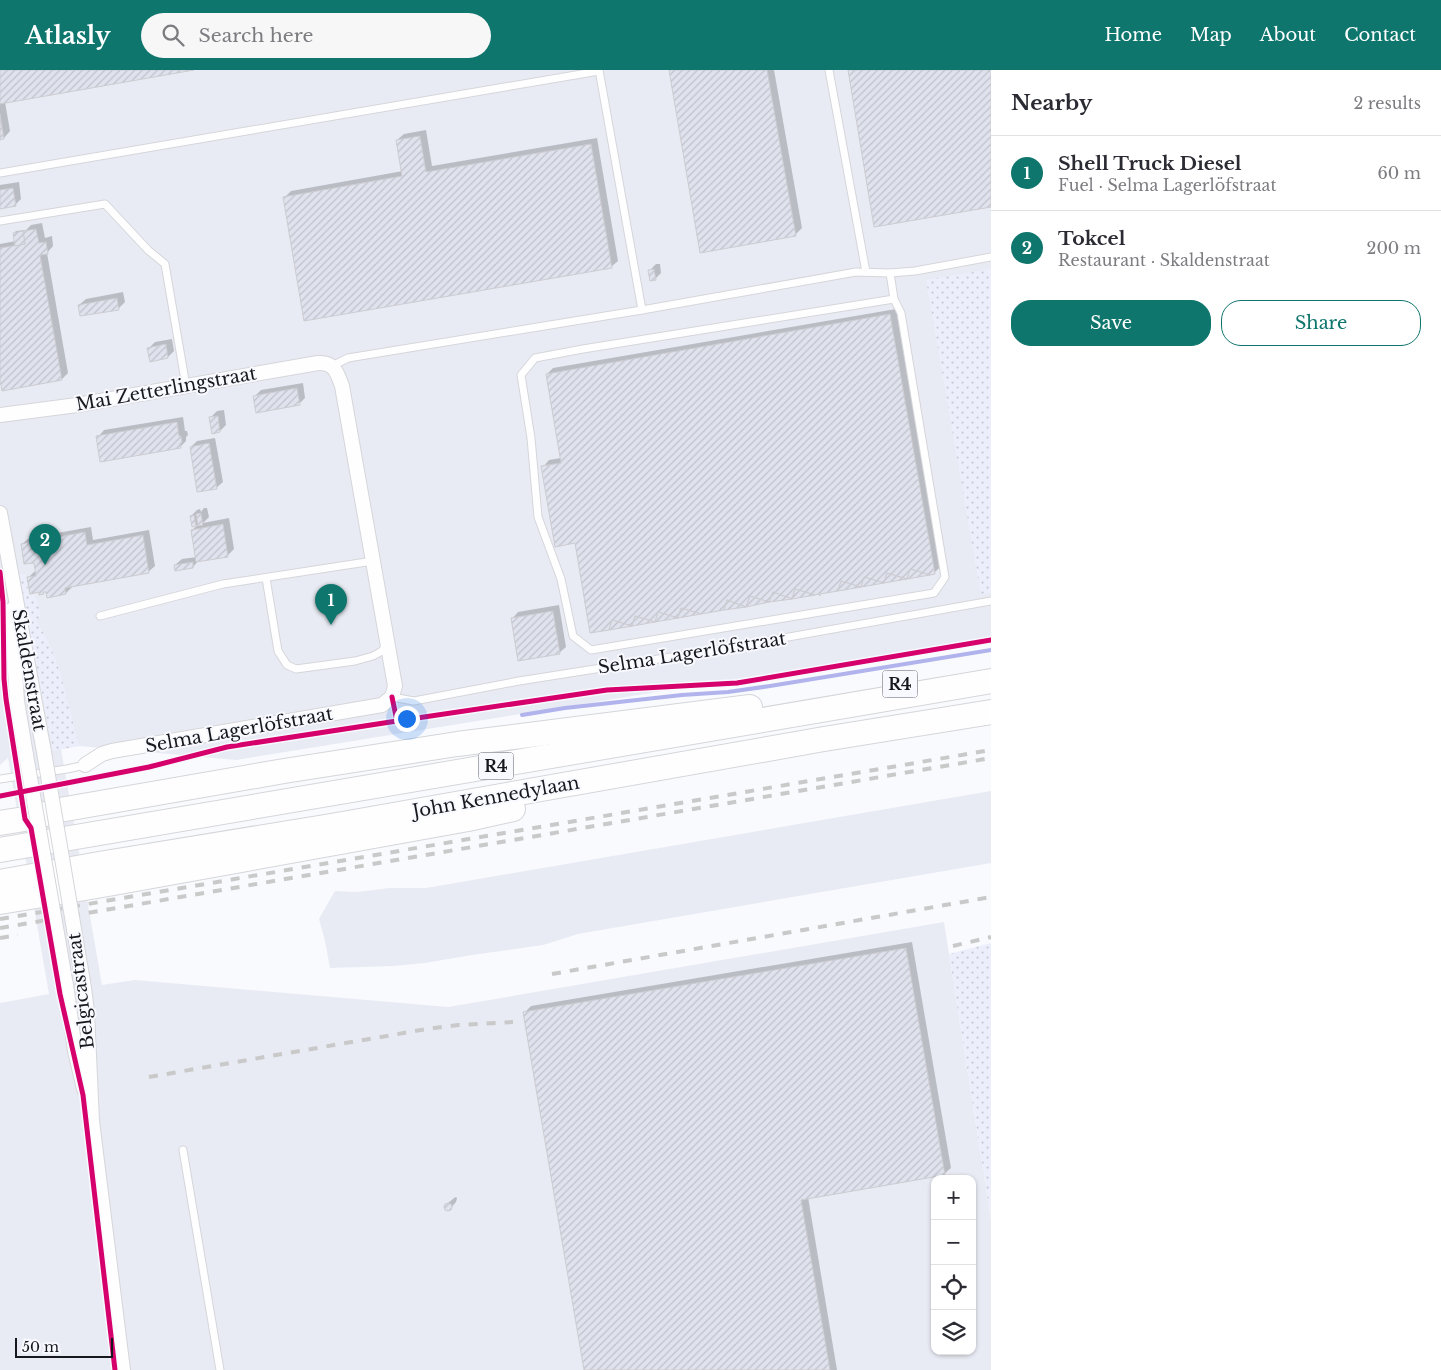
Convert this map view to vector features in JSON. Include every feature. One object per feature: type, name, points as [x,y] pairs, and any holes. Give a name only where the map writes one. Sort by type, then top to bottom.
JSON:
[{"type":"highway","name":"R4","points":[[0,837],[991,669]]},
{"type":"highway","name":"John Kennedylaan","points":[[0,850],[991,681]]},
{"type":"highway","points":[[0,823],[284,771],[448,746],[808,699]]},
{"type":"highway","name":"John Kennedylaan","points":[[0,882],[991,712]]},
{"type":"highway","name":"R4","points":[[59,892],[468,819],[588,792],[692,763]]},
{"type":"highway","points":[[0,902],[59,892]]},
{"type":"street","name":"Mai Zetterlingstraat","points":[[0,415],[77,405],[318,363],[332,366]]},
{"type":"street","points":[[332,366],[342,386],[395,686],[392,698]]},
{"type":"street","name":"Skaldenstraat","points":[[0,513],[11,611],[17,701],[39,816]]},
{"type":"street","name":"Skaldenstraat","points":[[1,530],[44,752],[39,816]]},
{"type":"street","name":"Selma Lagerlöfstraat","points":[[86,765],[102,754],[112,751],[382,705],[392,698]]},
{"type":"street","points":[[39,816],[59,892]]},
{"type":"street","name":"Belgicastraat","points":[[59,892],[84,988],[87,1012],[92,1121],[124,1370]]},
{"type":"street","name":"Belgicastraat","points":[[59,892],[66,991],[76,1051],[92,1121]]},
{"type":"lane","points":[[829,70],[866,272]]},
{"type":"lane","points":[[0,173],[599,71],[642,310]]},
{"type":"lane","points":[[0,221],[105,204],[148,250],[165,264],[186,386]]},
{"type":"lane","points":[[332,366],[348,358],[642,310],[856,272],[890,273],[914,271],[991,257]]},
{"type":"lane","points":[[890,273],[894,299],[901,312],[945,577],[934,592],[592,650],[573,636],[561,579],[538,517],[531,438],[522,375],[535,358],[894,299]]},
{"type":"lane","points":[[100,616],[223,584],[373,561]]},
{"type":"lane","points":[[266,578],[278,651],[286,666],[296,670],[355,660],[373,656],[382,651],[387,644]]},
{"type":"lane","name":"Selma Lagerlöfstraat","points":[[392,698],[414,701],[519,681],[716,650],[991,601]]},
{"type":"lane","points":[[0,779],[86,765]]},
{"type":"lane","points":[[183,1150],[220,1370]]},
{"type":"shaded area","points":[[0,70],[991,70],[991,638],[236,760],[79,746],[61,749],[102,985],[135,980],[448,1007],[944,922],[991,1220],[991,1370],[0,1370],[0,1003],[49,994],[8,758],[0,765]]},
{"type":"shaded area","points":[[991,269],[991,593],[981,595],[926,280]]},
{"type":"shaded area","points":[[20,574],[25,574],[29,596],[36,595],[41,617],[36,621],[44,634],[57,665],[79,746],[53,751],[33,653]]},
{"type":"shaded area","points":[[991,791],[991,863],[578,934],[543,945],[425,963],[330,968],[319,919],[335,891],[358,892],[389,888],[426,888]]},
{"type":"shaded area","points":[[991,943],[991,1220],[949,954]]},
{"type":"building","points":[[0,70],[194,70],[0,104]]},
{"type":"building","points":[[669,70],[767,70],[796,236],[700,253]]},
{"type":"building","points":[[848,70],[991,70],[991,207],[874,227]]},
{"type":"building","points":[[0,114],[4,139],[0,140]]},
{"type":"building","points":[[420,136],[426,172],[591,144],[612,268],[304,321],[283,197],[402,176],[396,140]]},
{"type":"building","points":[[13,188],[16,206],[0,209],[0,190]]},
{"type":"building","points":[[36,229],[39,243],[46,242],[48,254],[40,255],[62,380],[2,391],[0,380],[0,248],[25,244],[23,231]]},
{"type":"building","points":[[23,231],[25,244],[15,246],[13,233]]},
{"type":"building","points":[[654,269],[656,280],[650,281],[648,270]]},
{"type":"building","points":[[117,298],[119,310],[80,316],[78,305]]},
{"type":"building","points":[[890,314],[935,574],[930,575],[910,569],[907,579],[887,573],[884,583],[864,577],[861,587],[841,581],[838,591],[820,594],[820,596],[819,594],[815,595],[795,589],[792,599],[773,592],[769,602],[750,596],[746,607],[727,600],[724,610],[701,614],[681,608],[678,618],[658,612],[655,622],[635,616],[632,626],[612,620],[609,630],[590,633],[575,543],[555,547],[541,466],[561,463],[546,374]]},
{"type":"building","points":[[166,344],[168,358],[150,362],[147,348]]},
{"type":"building","points":[[297,388],[300,405],[256,413],[253,396]]},
{"type":"building","points":[[218,416],[220,432],[212,434],[209,417]]},
{"type":"building","points":[[177,422],[179,436],[181,436],[181,448],[100,462],[96,436]]},
{"type":"building","points":[[209,443],[217,489],[197,492],[190,447]]},
{"type":"building","points":[[201,513],[203,525],[198,526],[196,514]]},
{"type":"building","points":[[194,515],[196,526],[192,527],[190,516]]},
{"type":"building","points":[[223,524],[228,557],[196,562],[191,530]]},
{"type":"building","points":[[85,532],[87,545],[143,535],[149,573],[65,588],[66,594],[47,598],[46,592],[39,595],[39,592],[30,594],[27,577],[36,576],[34,563],[24,564],[21,544]]},
{"type":"building","points":[[193,562],[193,568],[175,571],[174,565]]},
{"type":"building","points":[[910,569],[930,575],[907,579]]},
{"type":"building","points":[[887,573],[907,579],[884,583]]},
{"type":"building","points":[[864,577],[884,583],[861,587]]},
{"type":"building","points":[[841,581],[861,587],[838,591]]},
{"type":"building","points":[[795,589],[815,595],[792,599]]},
{"type":"building","points":[[773,592],[792,599],[769,602]]},
{"type":"building","points":[[750,596],[769,602],[746,607]]},
{"type":"building","points":[[727,600],[746,607],[724,610]]},
{"type":"building","points":[[681,608],[701,614],[678,618]]},
{"type":"building","points":[[553,611],[560,654],[518,661],[511,618]]},
{"type":"building","points":[[658,612],[678,618],[655,622]]},
{"type":"building","points":[[635,616],[655,622],[632,626]]},
{"type":"building","points":[[612,620],[632,626],[609,630]]},
{"type":"building","points":[[906,948],[945,1175],[931,1175],[931,1177],[801,1200],[830,1370],[584,1370],[523,1012]]},
{"type":"building","points":[[448,1203],[452,1207],[448,1211],[444,1207]]},
{"type":"waterway","points":[[522,715],[565,708],[682,695],[728,692],[991,650]]},
{"type":"railway","points":[[0,919],[991,750]]},
{"type":"railway","points":[[0,928],[991,758]]},
{"type":"railway","points":[[552,974],[991,897]]},
{"type":"railway","points":[[0,938],[18,935]]},
{"type":"railway","points":[[953,946],[991,937]]},
{"type":"railway","points":[[149,1077],[427,1029],[513,1022]]},
{"type":"cycle path","points":[[0,572],[3,602],[6,699],[25,819],[31,828],[60,994],[83,1095],[115,1370]]},
{"type":"cycle path","points":[[392,697],[397,721],[607,690],[737,683],[991,640]]},
{"type":"cycle path","points":[[0,796],[149,767],[227,747],[397,721]]},
{"type":"place","name":"Tokcel","points":[[45,565]]},
{"type":"place","name":"Shell Truck Diesel","points":[[331,625]]}]
